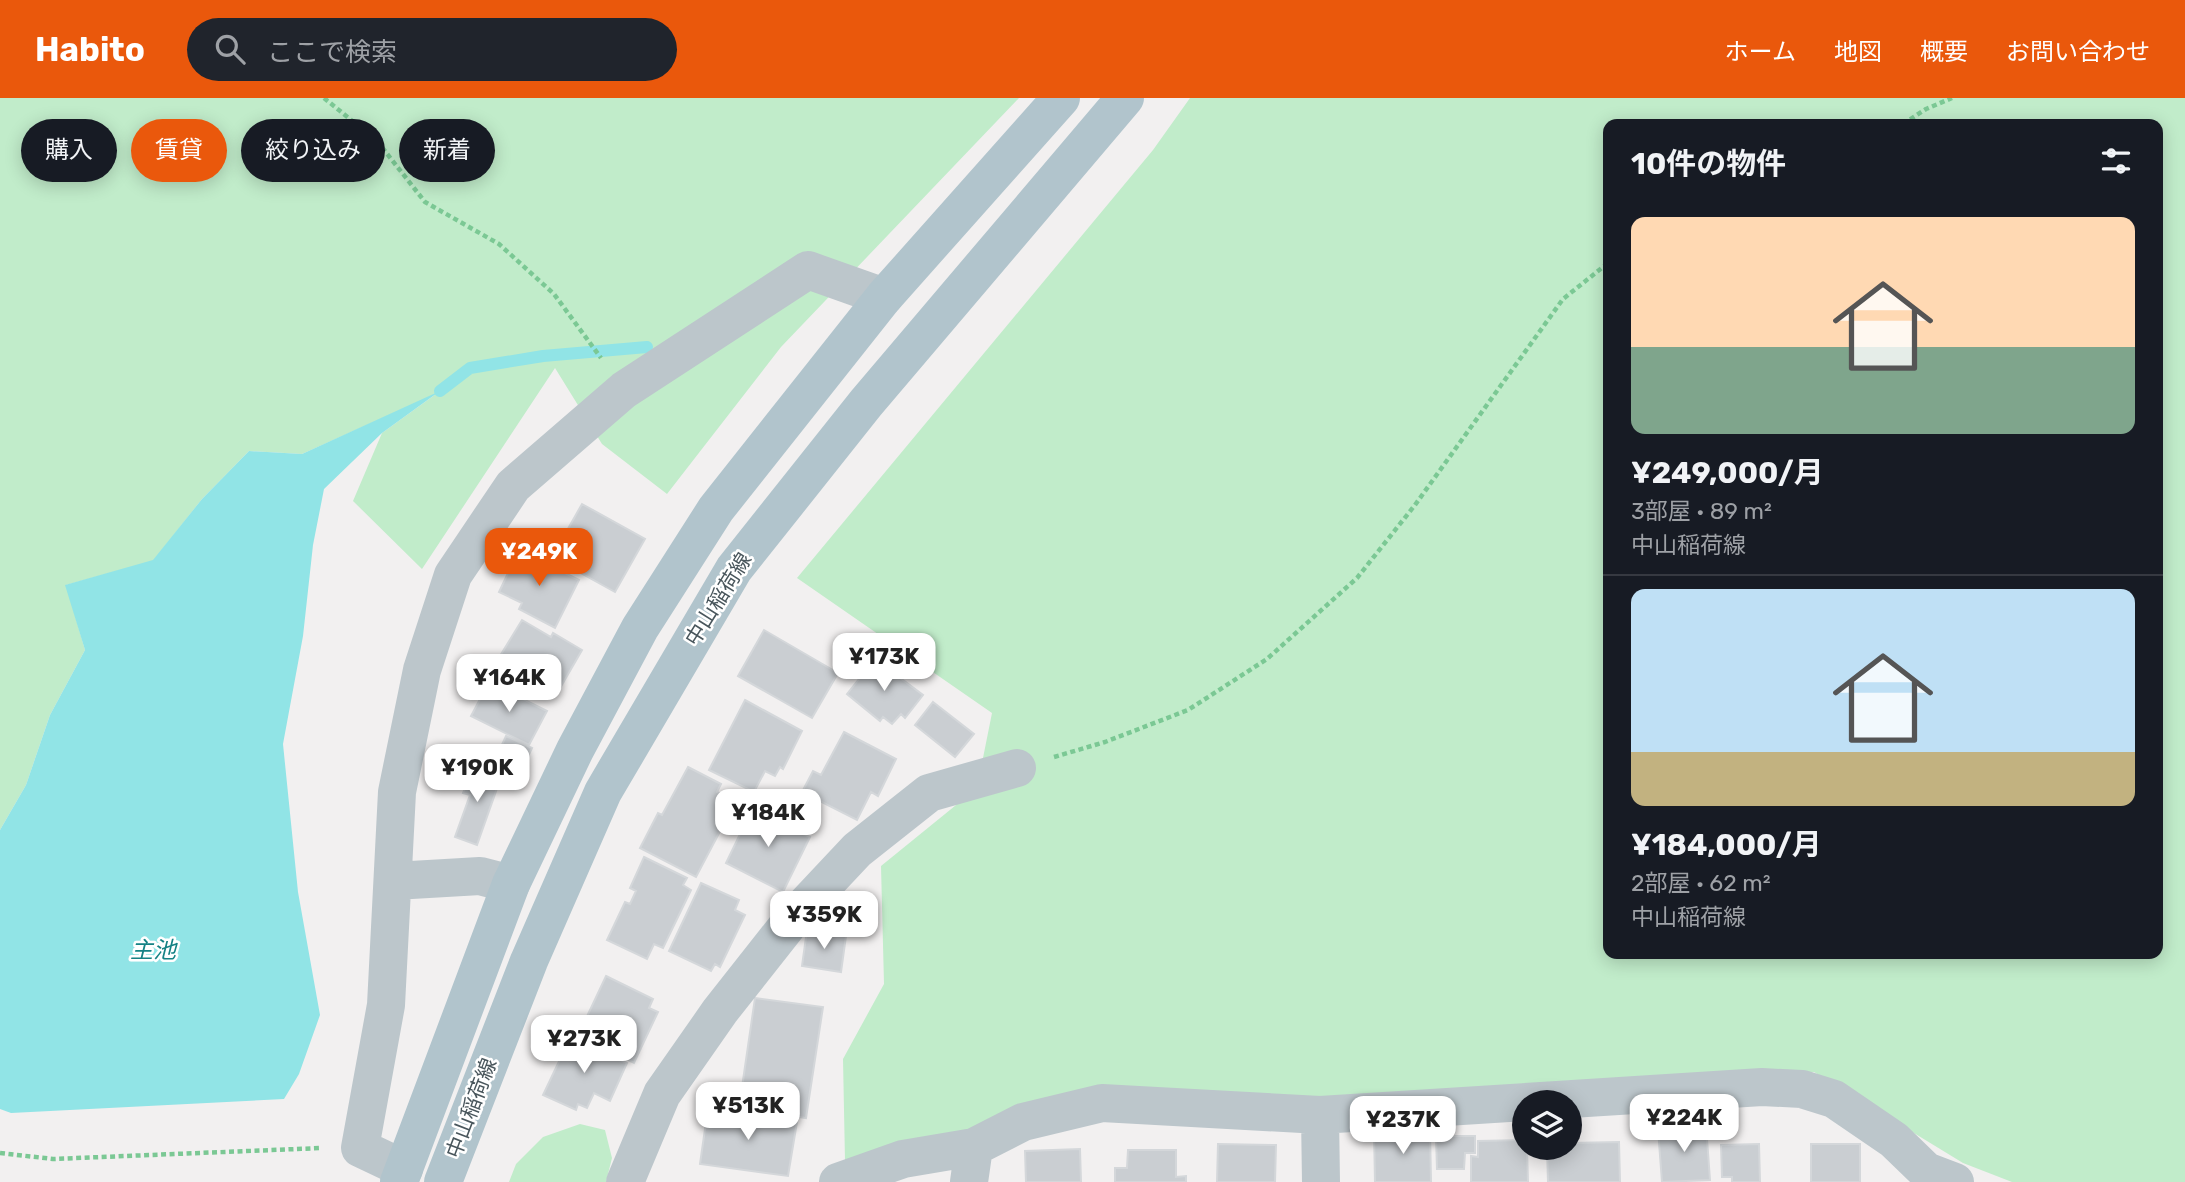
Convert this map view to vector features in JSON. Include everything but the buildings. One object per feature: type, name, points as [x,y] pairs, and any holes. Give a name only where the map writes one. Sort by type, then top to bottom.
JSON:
[{"type":"main road","name":"中山稲荷線","points":[[401,1176],[512,884],[575,750],[640,628],[716,509],[884,297],[1060,98]]},
{"type":"main road","name":"中山稲荷線","points":[[443,1182],[528,961],[603,792],[734,569],[866,403],[1125,98]]},
{"type":"street","points":[[401,1176],[360,1148],[386,1005],[397,792],[422,670],[453,575],[513,486],[624,390],[808,270],[884,297]]},
{"type":"street","points":[[625,1182],[662,1094],[720,1011],[795,916],[857,850],[929,793],[1017,768]]},
{"type":"street","points":[[394,881],[480,876],[512,884]]},
{"type":"street","points":[[838,1182],[903,1159],[972,1164],[1023,1122],[1102,1103],[1320,1115],[1762,1087],[1802,1089],[1834,1099],[1894,1140],[1937,1178]]},
{"type":"street","points":[[1320,1115],[1321,1182]]},
{"type":"path","points":[[324,98],[377,141],[425,202],[499,244],[554,294],[624,390]]},
{"type":"path","points":[[1912,119],[1952,98]]},
{"type":"path","points":[[1017,768],[1105,742],[1188,710],[1267,659],[1357,578],[1415,505],[1563,299],[1603,267]]},
{"type":"path","points":[[0,1153],[53,1159],[360,1148]]},
{"type":"green space","points":[[0,98],[1019,98],[781,347],[667,494],[602,444],[555,368],[422,569],[353,501],[382,433],[436,394],[302,454],[249,451],[202,499],[153,561],[66,585],[85,650],[50,715],[26,785],[0,830]]},
{"type":"green space","points":[[1190,98],[2185,98],[2185,1182],[2012,1182],[1963,1163],[1814,1072],[1549,1090],[1512,1090],[1512,1093],[1387,1101],[1118,1113],[845,1161],[843,1059],[884,984],[881,866],[977,788],[992,713],[797,578],[1153,150]]},
{"type":"green space","points":[[580,1124],[605,1130],[612,1158],[606,1182],[509,1182],[516,1164],[543,1137]]},
{"type":"water","name":"主池","points":[[440,391],[382,433],[324,489],[313,545],[303,636],[283,744],[298,892],[320,1015],[299,1074],[284,1099],[11,1113],[0,1109],[0,830],[26,785],[50,715],[85,650],[65,585],[153,560],[202,499],[249,451],[302,454]]},
{"type":"waterway","points":[[440,391],[470,368],[543,356],[647,347]]}]
